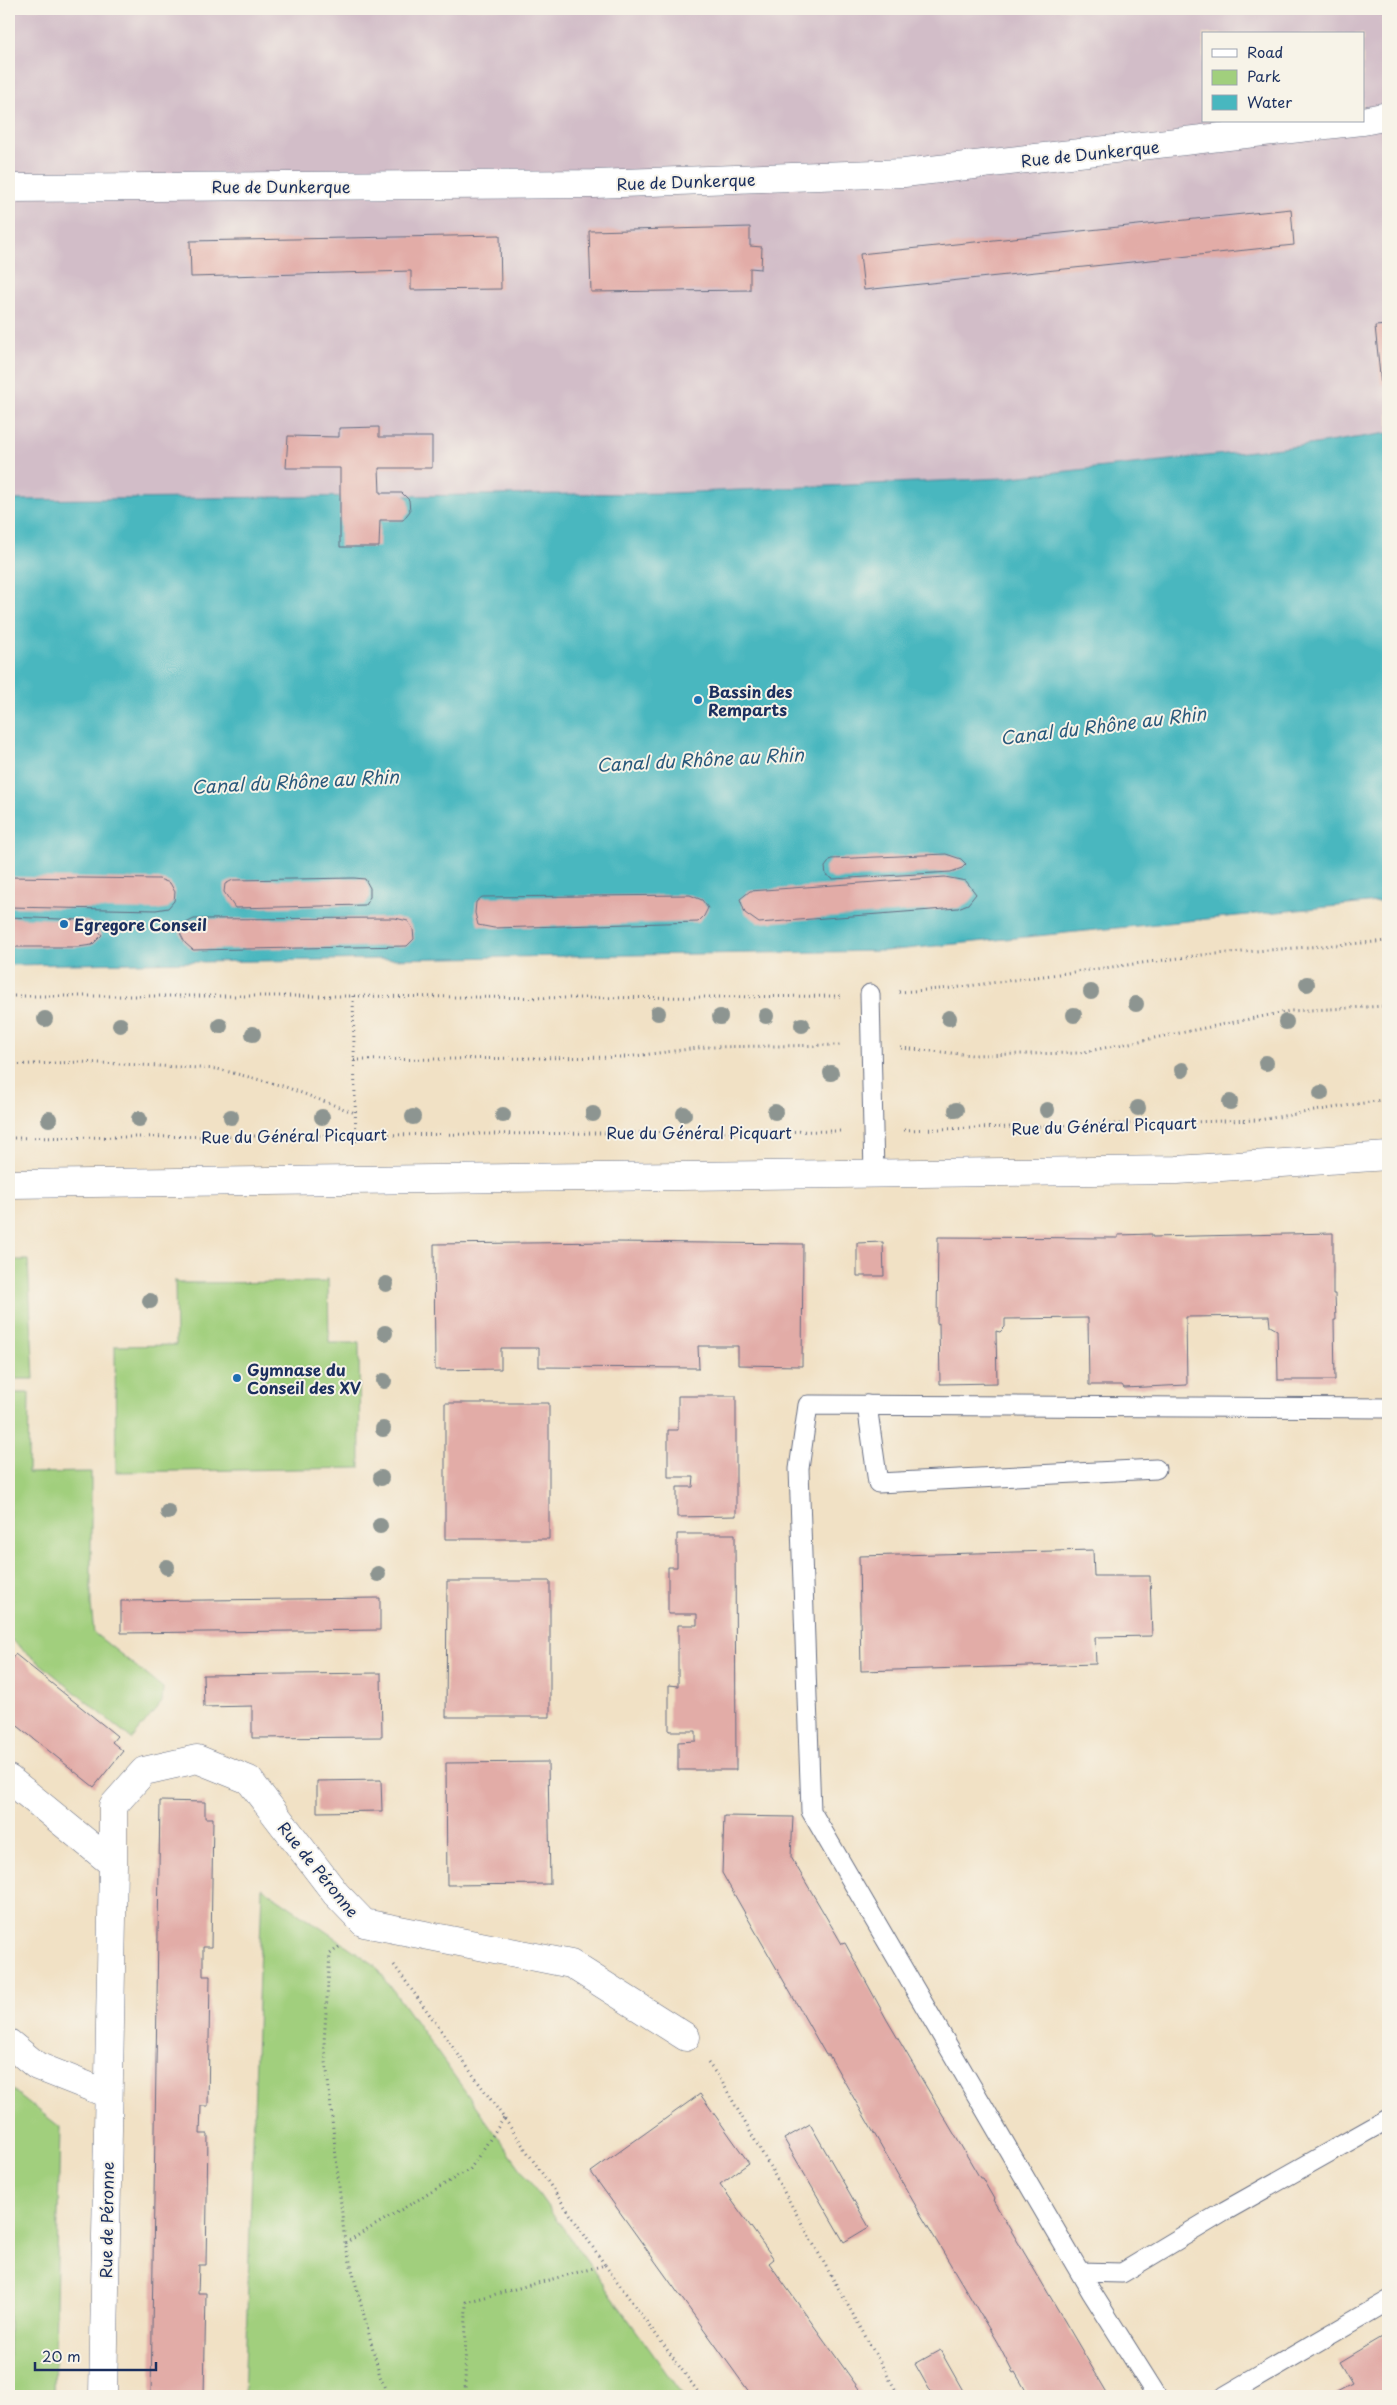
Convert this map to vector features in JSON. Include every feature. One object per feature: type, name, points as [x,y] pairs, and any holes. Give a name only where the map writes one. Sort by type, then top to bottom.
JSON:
[{"type":"street","name":"Rue de Dunkerque","points":[[1364,121],[1388,116]]},
{"type":"street","name":"Rue de Dunkerque","points":[[9,188],[594,184],[904,173],[1353,122]]},
{"type":"street","points":[[9,1184],[1177,1170],[1388,1156]]},
{"type":"street","name":"Rue de Péronne","points":[[103,2396],[113,1806],[144,1771],[197,1759],[248,1780],[336,1894],[364,1923],[571,1964],[686,2037]]},
{"type":"street","points":[[9,1779],[113,1864]]},
{"type":"street","points":[[9,2043],[37,2066],[108,2094]]},
{"type":"lane","points":[[870,994],[874,1175]]},
{"type":"lane","points":[[1157,2396],[1080,2272],[811,1811],[798,1469],[808,1405],[1388,1408]]},
{"type":"lane","points":[[868,1405],[878,1483],[1156,1470]]},
{"type":"lane","points":[[1080,2272],[1122,2274],[1225,2211],[1388,2119]]},
{"type":"lane","points":[[1225,2396],[1388,2301]]},
{"type":"path","points":[[9,996],[822,998],[953,988],[1202,955],[1388,940]]},
{"type":"path","points":[[353,996],[356,1179]]},
{"type":"path","points":[[9,1065],[79,1062],[218,1069],[283,1086],[355,1113]]},
{"type":"path","name":"Rue du Général Picquart","points":[[9,1138],[948,1130],[1259,1120],[1388,1099]]},
{"type":"path","points":[[388,2396],[380,2376],[345,2242],[324,2042],[330,1954],[364,1923],[504,2118],[605,2265],[701,2396]]},
{"type":"path","points":[[686,2037],[721,2080],[899,2396]]},
{"type":"path","points":[[345,2242],[470,2169],[504,2118]]},
{"type":"path","points":[[465,2396],[466,2302],[605,2265]]},
{"type":"shaded area","points":[[9,9],[1388,9],[1388,433],[1309,445],[1003,478],[673,493],[9,500]]},
{"type":"green space","points":[[9,1260],[28,1260],[34,1379],[9,1379]]},
{"type":"green space","name":"Gymnase du Conseil des XV","points":[[328,1279],[329,1343],[359,1343],[360,1468],[116,1472],[115,1346],[176,1345],[175,1280],[178,1283],[325,1282]]},
{"type":"green space","points":[[9,1393],[29,1393],[28,1473],[91,1472],[91,1605],[94,1633],[163,1688],[162,1702],[132,1739],[9,1638]]},
{"type":"green space","points":[[262,1888],[375,1965],[683,2396],[244,2396]]},
{"type":"green space","points":[[9,2087],[60,2127],[54,2396],[9,2396]]},
{"type":"water","name":"Bassin des Remparts","points":[[1388,433],[1388,901],[885,951],[9,965],[9,500],[673,493],[1003,478],[1309,445]]},
{"type":"building","points":[[1291,209],[1294,245],[864,290],[860,254]]},
{"type":"building","points":[[750,227],[750,246],[762,247],[761,269],[750,268],[750,290],[591,292],[589,231]]},
{"type":"building","points":[[500,235],[501,289],[411,290],[411,271],[191,277],[190,241]]},
{"type":"building","points":[[1388,325],[1388,384],[1381,385],[1375,326]]},
{"type":"building","points":[[379,427],[379,437],[432,437],[432,468],[379,468],[380,493],[402,493],[409,500],[410,511],[403,520],[380,520],[379,547],[340,547],[340,468],[286,468],[288,436],[339,437],[339,428]]},
{"type":"building","points":[[946,854],[961,859],[966,864],[962,868],[951,872],[833,879],[826,875],[825,867],[831,859]]},
{"type":"building","points":[[9,877],[159,879],[170,883],[175,892],[174,901],[168,908],[156,910],[9,907]]},
{"type":"building","points":[[945,877],[966,881],[976,894],[968,904],[958,908],[759,923],[745,913],[740,899],[750,891]]},
{"type":"building","points":[[365,879],[370,888],[370,897],[365,905],[235,908],[224,892],[225,884],[233,880]]},
{"type":"building","points":[[690,895],[702,900],[708,908],[698,922],[494,928],[478,925],[475,913],[476,902],[482,897]]},
{"type":"building","points":[[9,917],[85,920],[94,925],[102,935],[92,945],[78,947],[9,947]]},
{"type":"building","points":[[395,918],[408,921],[413,929],[414,939],[407,946],[193,950],[185,943],[180,933],[184,924],[194,919]]},
{"type":"building","points":[[1333,1233],[1333,1294],[1335,1294],[1336,1320],[1334,1320],[1335,1380],[1278,1380],[1277,1330],[1270,1326],[1269,1316],[1186,1317],[1187,1385],[1124,1388],[1122,1385],[1089,1385],[1088,1318],[1005,1319],[1005,1327],[1000,1332],[996,1331],[997,1383],[940,1384],[939,1323],[937,1324],[938,1237],[1118,1238],[1118,1235],[1152,1234],[1152,1237]]},
{"type":"building","points":[[615,1242],[803,1244],[802,1366],[738,1365],[738,1346],[698,1346],[699,1368],[539,1367],[539,1348],[501,1348],[501,1369],[435,1370],[434,1244]]},
{"type":"building","points":[[883,1242],[884,1276],[857,1276],[857,1243]]},
{"type":"building","points":[[678,1396],[736,1396],[736,1516],[677,1517],[677,1487],[693,1487],[694,1477],[668,1477],[668,1430],[678,1430]]},
{"type":"building","points":[[445,1403],[549,1403],[549,1539],[445,1539]]},
{"type":"building","points":[[677,1534],[735,1534],[736,1770],[678,1770],[678,1742],[696,1741],[696,1731],[669,1731],[669,1685],[678,1686],[678,1625],[697,1625],[697,1614],[668,1614],[668,1567],[677,1567]]},
{"type":"building","points":[[1093,1550],[1094,1576],[1150,1576],[1152,1636],[1095,1637],[1096,1664],[861,1671],[859,1556]]},
{"type":"building","points":[[447,1581],[550,1581],[550,1717],[446,1717]]},
{"type":"building","points":[[380,1598],[380,1630],[121,1633],[121,1601]]},
{"type":"building","points":[[15,1654],[117,1736],[112,1742],[123,1751],[94,1787],[9,1719],[9,1658],[11,1660]]},
{"type":"building","points":[[381,1673],[382,1737],[252,1738],[252,1706],[204,1707],[203,1675]]},
{"type":"building","points":[[548,1762],[550,1884],[447,1885],[446,1763]]},
{"type":"building","points":[[381,1780],[382,1811],[317,1812],[317,1781]]},
{"type":"building","points":[[160,1801],[205,1802],[205,1818],[213,1818],[211,1947],[203,1947],[203,1976],[210,1976],[208,2106],[201,2106],[200,2134],[208,2134],[206,2265],[199,2265],[198,2293],[206,2293],[204,2396],[151,2396]]},
{"type":"building","points":[[724,1816],[793,1817],[791,1857],[842,1944],[845,1943],[887,2020],[1109,2396],[1029,2396],[1015,2372],[1013,2373],[997,2342],[829,2055],[826,2055],[722,1873]]},
{"type":"building","points":[[700,2094],[749,2163],[720,2184],[774,2259],[769,2263],[864,2396],[752,2396],[591,2172]]},
{"type":"building","points":[[810,2124],[869,2227],[844,2242],[784,2139]]},
{"type":"building","points":[[1388,2333],[1388,2396],[1329,2396],[1352,2384],[1339,2362]]},
{"type":"building","points":[[940,2350],[966,2396],[933,2396],[915,2364]]},
{"type":"place","name":"Bassin des Remparts","points":[[698,700]]},
{"type":"place","name":"Egregore Conseil","points":[[64,924]]},
{"type":"place","name":"Gymnase du Conseil des XV","points":[[237,1378]]},
{"type":"water label","name":"Canal du Rhône au Rhin","points":[[1103,725]]},
{"type":"water label","name":"Canal du Rhône au Rhin","points":[[700,759]]},
{"type":"water label","name":"Canal du Rhône au Rhin","points":[[295,781]]}]
